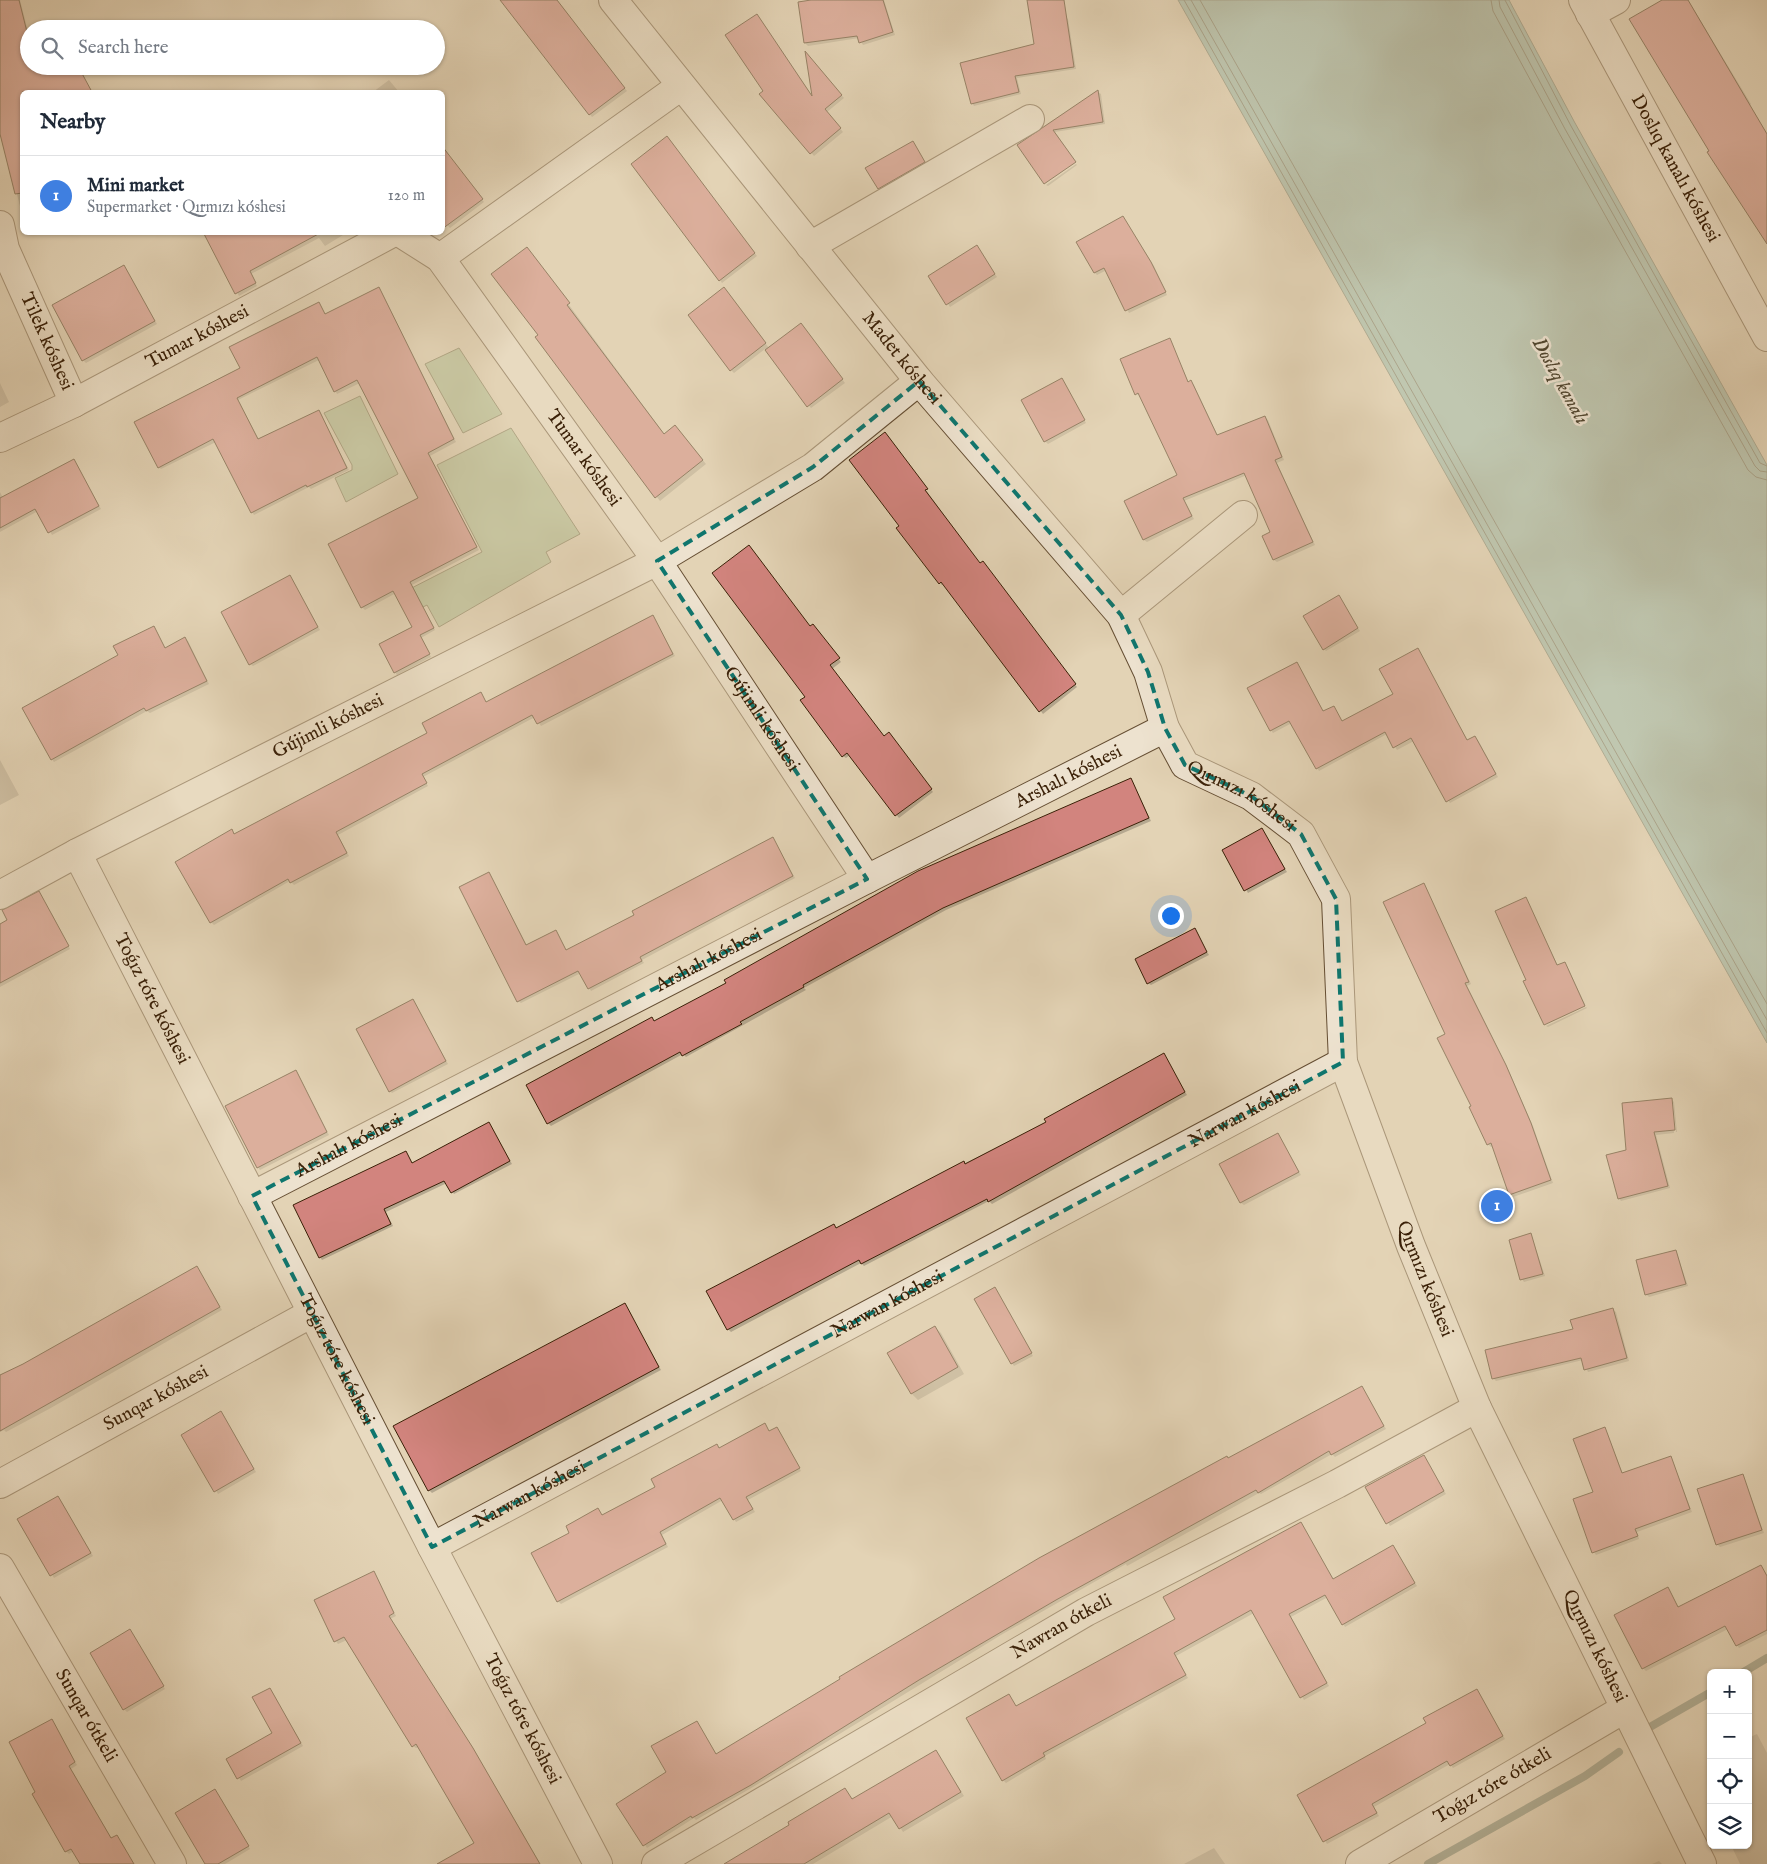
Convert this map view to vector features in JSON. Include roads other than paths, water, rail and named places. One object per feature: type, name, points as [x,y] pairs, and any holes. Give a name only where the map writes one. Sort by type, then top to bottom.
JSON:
[{"type":"street","name":"Madet kóshesi","points":[[613,0],[919,381],[1121,615],[1148,672],[1165,728]]},
{"type":"street","points":[[1587,7],[1616,0]]},
{"type":"street","name":"Doslıq kanalı kóshesi","points":[[1587,7],[1767,337]]},
{"type":"street","points":[[440,258],[682,86]]},
{"type":"street","points":[[810,246],[1030,119]]},
{"type":"street","name":"Tilek kóshesi","points":[[0,225],[6,249],[74,402]]},
{"type":"street","name":"Tumar kóshesi","points":[[0,438],[74,402],[388,235]]},
{"type":"street","name":"Tumar kóshesi","points":[[404,235],[440,258],[657,561]]},
{"type":"street","name":"Gújimli kóshesi","points":[[0,895],[77,853],[657,561],[813,467],[919,381]]},
{"type":"street","points":[[1121,615],[1243,515]]},
{"type":"street","name":"Gújimli kóshesi","points":[[657,561],[867,878]]},
{"type":"street","name":"Arshalı kóshesi","points":[[252,1196],[867,878],[1165,728]]},
{"type":"street","name":"Qırmızı kóshesi","points":[[1165,728],[1186,765],[1251,796],[1301,834],[1336,899],[1343,1062],[1411,1246],[1477,1408],[1702,1864]]},
{"type":"street","name":"Toǵız tóre kóshesi","points":[[77,853],[432,1547],[598,1864]]},
{"type":"street","name":"Narwan kóshesi","points":[[432,1547],[1343,1062]]},
{"type":"street","name":"Sunqar kóshesi","points":[[0,1484],[312,1313]]},
{"type":"street","name":"Nawran ótkeli","points":[[656,1864],[1086,1612],[1337,1484],[1477,1408]]},
{"type":"street","name":"Sunqar ótkeli","points":[[0,1568],[172,1864]]},
{"type":"street","name":"Toǵız tóre ótkeli","points":[[1360,1864],[1624,1709]]},
{"type":"water","name":"Doslıq kanalı","points":[[1178,0],[1509,0],[1575,123],[1767,465],[1767,1043]]},
{"type":"waterway","points":[[1749,1669],[1767,1658]]},
{"type":"waterway","points":[[1650,1727],[1707,1694]]},
{"type":"waterway","points":[[1428,1864],[1585,1776],[1619,1752]]},
{"type":"place","name":"Mini market","points":[[1497,1206]]}]
